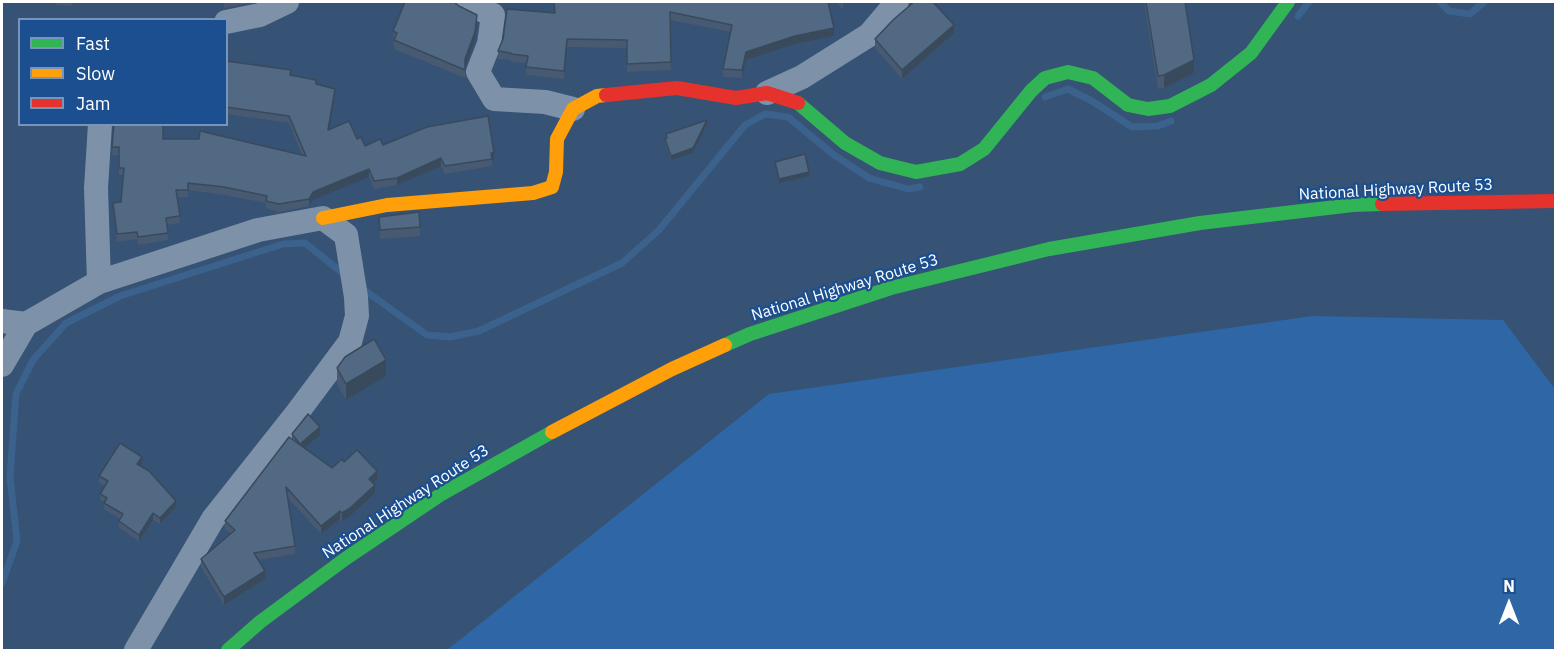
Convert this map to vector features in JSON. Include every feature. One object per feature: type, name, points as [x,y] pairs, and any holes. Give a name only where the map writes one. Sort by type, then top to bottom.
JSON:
[{"type":"main road","points":[[323,218],[387,205],[533,194],[552,187],[556,172],[557,139],[573,109],[597,96],[677,87],[736,98],[767,93],[800,104],[845,143],[880,163],[916,172],[960,164],[984,149],[1031,91],[1045,78],[1068,72],[1093,78],[1128,105],[1148,109],[1170,106],[1211,85],[1251,53],[1288,2]]},
{"type":"main road","name":"National Highway Route 53","points":[[228,651],[260,621],[345,559],[440,495],[520,448],[672,369],[750,334],[817,311],[970,267],[1049,249],[1200,223],[1353,205],[1556,201]]},
{"type":"street","points":[[228,22],[260,15],[287,2]]},
{"type":"street","points":[[465,2],[493,15],[489,44],[478,72],[494,99],[545,102],[573,109]]},
{"type":"street","points":[[767,93],[802,77],[869,34],[897,2]]},
{"type":"street","points":[[99,282],[96,188],[100,126]]},
{"type":"street","points":[[2,365],[26,324],[99,282],[258,230],[323,218],[346,235],[357,316],[350,342],[213,519],[136,651]]},
{"type":"street","points":[[2,321],[26,324]]},
{"type":"shaded area","points":[[1312,316],[1503,320],[1555,389],[1555,650],[447,650],[769,394]]},
{"type":"building","points":[[405,2],[454,2],[477,15],[475,32],[465,59],[465,70],[394,40],[397,33],[393,31]]},
{"type":"building","points":[[554,2],[828,2],[834,28],[795,36],[746,52],[742,70],[723,69],[732,25],[670,12],[671,62],[627,64],[627,40],[567,39],[564,71],[526,67],[528,56],[498,51],[503,39],[507,9],[555,13]]},
{"type":"building","points":[[914,2],[933,2],[954,25],[902,70],[875,39]]},
{"type":"building","points":[[1146,2],[1185,2],[1194,60],[1158,76]]},
{"type":"building","points":[[228,61],[291,70],[290,75],[316,80],[316,84],[335,89],[328,130],[349,121],[357,139],[361,137],[365,146],[380,139],[383,145],[427,127],[488,116],[494,153],[491,153],[492,159],[445,166],[441,158],[397,178],[374,181],[369,169],[313,192],[309,199],[279,204],[266,201],[267,196],[224,187],[188,183],[188,190],[176,190],[180,216],[166,218],[168,233],[138,237],[137,232],[117,234],[113,203],[121,202],[124,168],[119,168],[119,147],[112,147],[114,126],[163,126],[163,139],[199,139],[200,131],[306,156],[289,116],[228,107]]},
{"type":"building","points":[[707,120],[693,148],[671,156],[665,139],[666,134]]},
{"type":"building","points":[[805,154],[809,172],[779,179],[775,162]]},
{"type":"building","points":[[419,212],[420,227],[380,230],[379,217]]},
{"type":"building","points":[[374,339],[386,360],[346,384],[337,368],[345,357]]},
{"type":"building","points":[[308,414],[320,427],[300,444],[292,434]]},
{"type":"building","points":[[289,437],[332,468],[342,459],[344,462],[357,450],[377,471],[369,479],[375,485],[350,508],[342,513],[340,511],[321,526],[286,487],[295,546],[254,553],[265,571],[224,597],[201,559],[235,530],[225,521]]},
{"type":"building","points":[[120,443],[142,457],[137,464],[149,471],[176,501],[160,518],[153,513],[139,535],[119,521],[123,514],[104,503],[107,498],[100,494],[108,481],[99,476]]},
{"type":"waterway","points":[[1298,16],[1309,2]]},
{"type":"waterway","points":[[1440,2],[1449,11],[1470,14],[1484,2]]},
{"type":"waterway","points":[[1045,97],[1068,89],[1092,101],[1132,127],[1158,126],[1171,121]]},
{"type":"waterway","points":[[360,287],[427,335],[450,337],[479,331],[622,263],[659,230],[745,125],[765,114],[788,117],[834,155],[869,178],[908,189],[920,187]]},
{"type":"waterway","points":[[2,583],[17,541],[10,477],[16,394],[33,360],[66,323],[120,296],[283,244],[305,243],[345,275]]},
{"type":"traffic: fast","points":[[798,103],[845,143],[880,163],[916,172],[960,164],[984,149],[1031,91],[1045,78],[1068,72],[1093,78],[1128,105],[1148,109],[1170,106],[1211,85],[1251,53],[1288,2]]},
{"type":"traffic: fast","points":[[725,345],[750,334],[891,288],[1049,249],[1200,223],[1353,205],[1382,204]]},
{"type":"traffic: fast","points":[[228,650],[260,622],[345,559],[440,495],[552,432]]},
{"type":"traffic: slow","points":[[323,218],[387,205],[533,193],[552,187],[556,172],[557,139],[573,109],[597,96],[606,95]]},
{"type":"traffic: slow","points":[[552,432],[672,369],[725,345]]},
{"type":"traffic: jam","points":[[606,95],[677,88],[736,98],[767,93],[798,103]]},
{"type":"traffic: jam","points":[[1382,204],[1556,201]]}]
